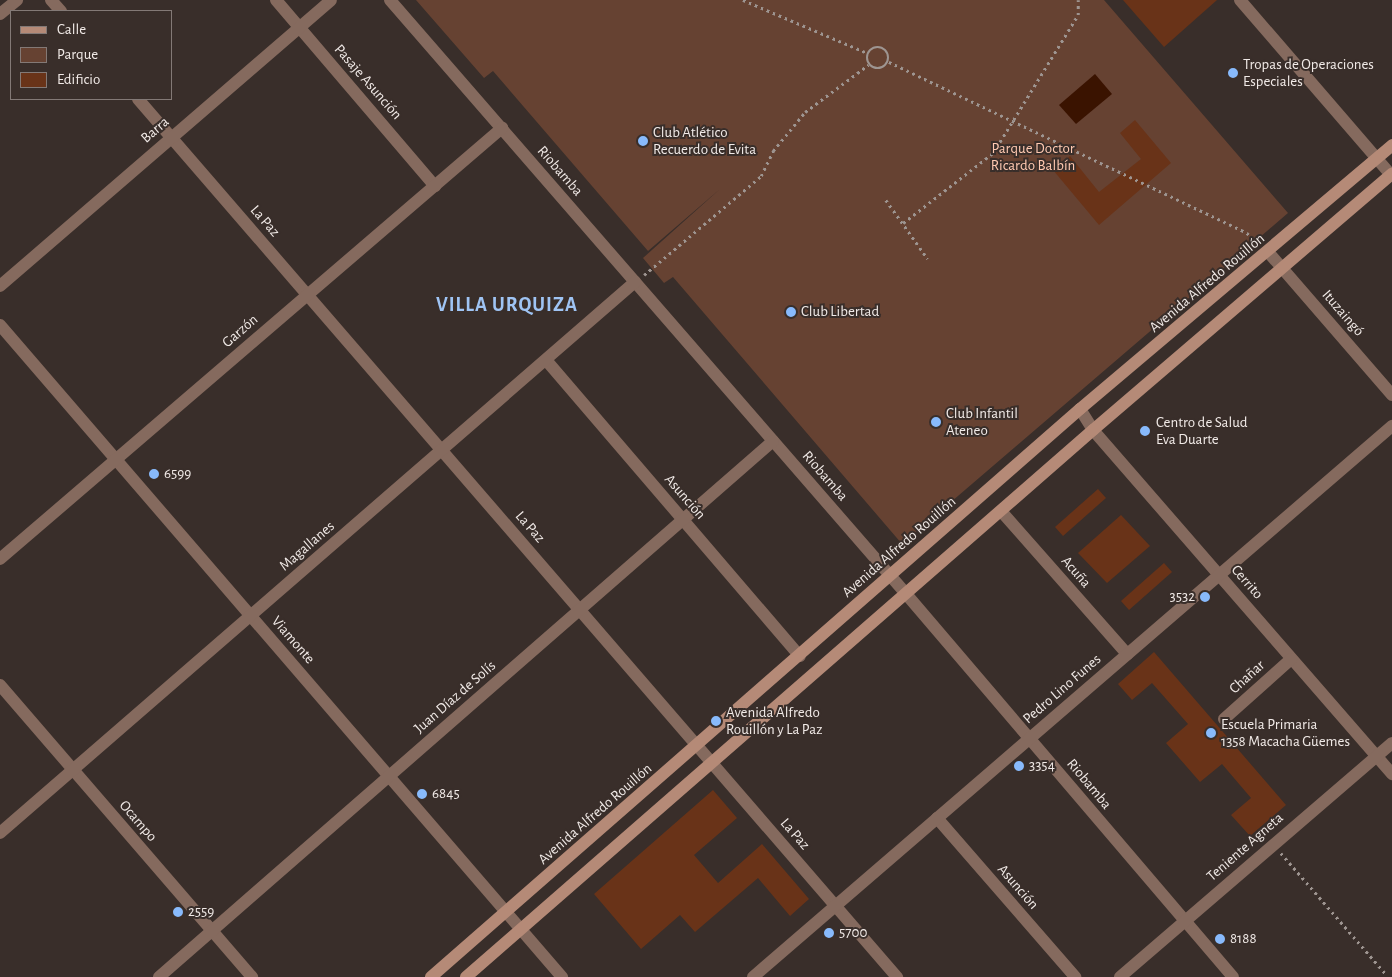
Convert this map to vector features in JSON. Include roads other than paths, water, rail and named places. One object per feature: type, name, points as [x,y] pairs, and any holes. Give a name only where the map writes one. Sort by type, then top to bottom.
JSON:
[{"type":"street","points":[[0,14],[17,0]]},
{"type":"street","points":[[51,0],[60,10]]},
{"type":"street","name":"Pasaje Asunción","points":[[276,0],[435,186]]},
{"type":"street","name":"Barra","points":[[0,286],[331,0]]},
{"type":"street","name":"Riobamba","points":[[390,0],[899,586],[1233,977]]},
{"type":"street","points":[[1240,0],[1392,174]]},
{"type":"street","name":"La Paz","points":[[139,100],[897,977]]},
{"type":"street","name":"Garzón","points":[[0,559],[502,128]]},
{"type":"street","name":"Avenida Alfredo Rouillón","points":[[466,977],[713,764],[1080,410],[1269,253],[1392,145]]},
{"type":"street","name":"Avenida Alfredo Rouillón","points":[[431,977],[800,656],[1001,512],[1093,430],[1392,174]]},
{"type":"street","name":"Ituzaingó","points":[[1269,253],[1392,395]]},
{"type":"street","name":"Magallanes","points":[[0,833],[636,282]]},
{"type":"street","name":"Viamonte","points":[[0,324],[562,977]]},
{"type":"street","name":"Asunción","points":[[546,360],[800,656]]},
{"type":"street","name":"Cerrito","points":[[1080,410],[1093,430],[1392,774]]},
{"type":"street","name":"Pedro Lino Funes","points":[[753,977],[1392,426]]},
{"type":"street","name":"Juan Díaz de Solís","points":[[159,977],[773,441]]},
{"type":"street","name":"Acuña","points":[[1001,512],[1126,654]]},
{"type":"street","name":"Chañar","points":[[1224,719],[1291,658]]},
{"type":"street","name":"Ocampo","points":[[0,685],[252,977]]},
{"type":"street","name":"Teniente Agneta","points":[[1120,977],[1392,742]]},
{"type":"street","name":"Asunción","points":[[937,818],[1075,977]]},
{"type":"place","name":"Tropas de Operaciones Especiales","points":[[1233,73]]},
{"type":"place","name":"Club Atlético Recuerdo de Evita","points":[[643,141]]},
{"type":"place","name":"Club Libertad","points":[[791,312]]},
{"type":"place","name":"Club Infantil Ateneo","points":[[936,422]]},
{"type":"place","name":"Centro de Salud Eva Duarte","points":[[1145,431]]},
{"type":"place","name":"6599","points":[[154,474]]},
{"type":"place","name":"3532","points":[[1205,597]]},
{"type":"place","name":"Avenida Alfredo Rouillón y La Paz","points":[[716,721]]},
{"type":"place","name":"Escuela Primaria 1358 Macacha Güemes","points":[[1211,733]]},
{"type":"place","name":"3354","points":[[1019,766]]},
{"type":"place","name":"6845","points":[[422,794]]},
{"type":"place","name":"2559","points":[[178,912]]},
{"type":"place","name":"5700","points":[[829,933]]},
{"type":"place","name":"8188","points":[[1220,939]]},
{"type":"district","name":"VILLA URQUIZA","points":[[507,305]]},
{"type":"park label","name":"Parque Doctor Ricardo Balbín","points":[[1033,156]]}]
